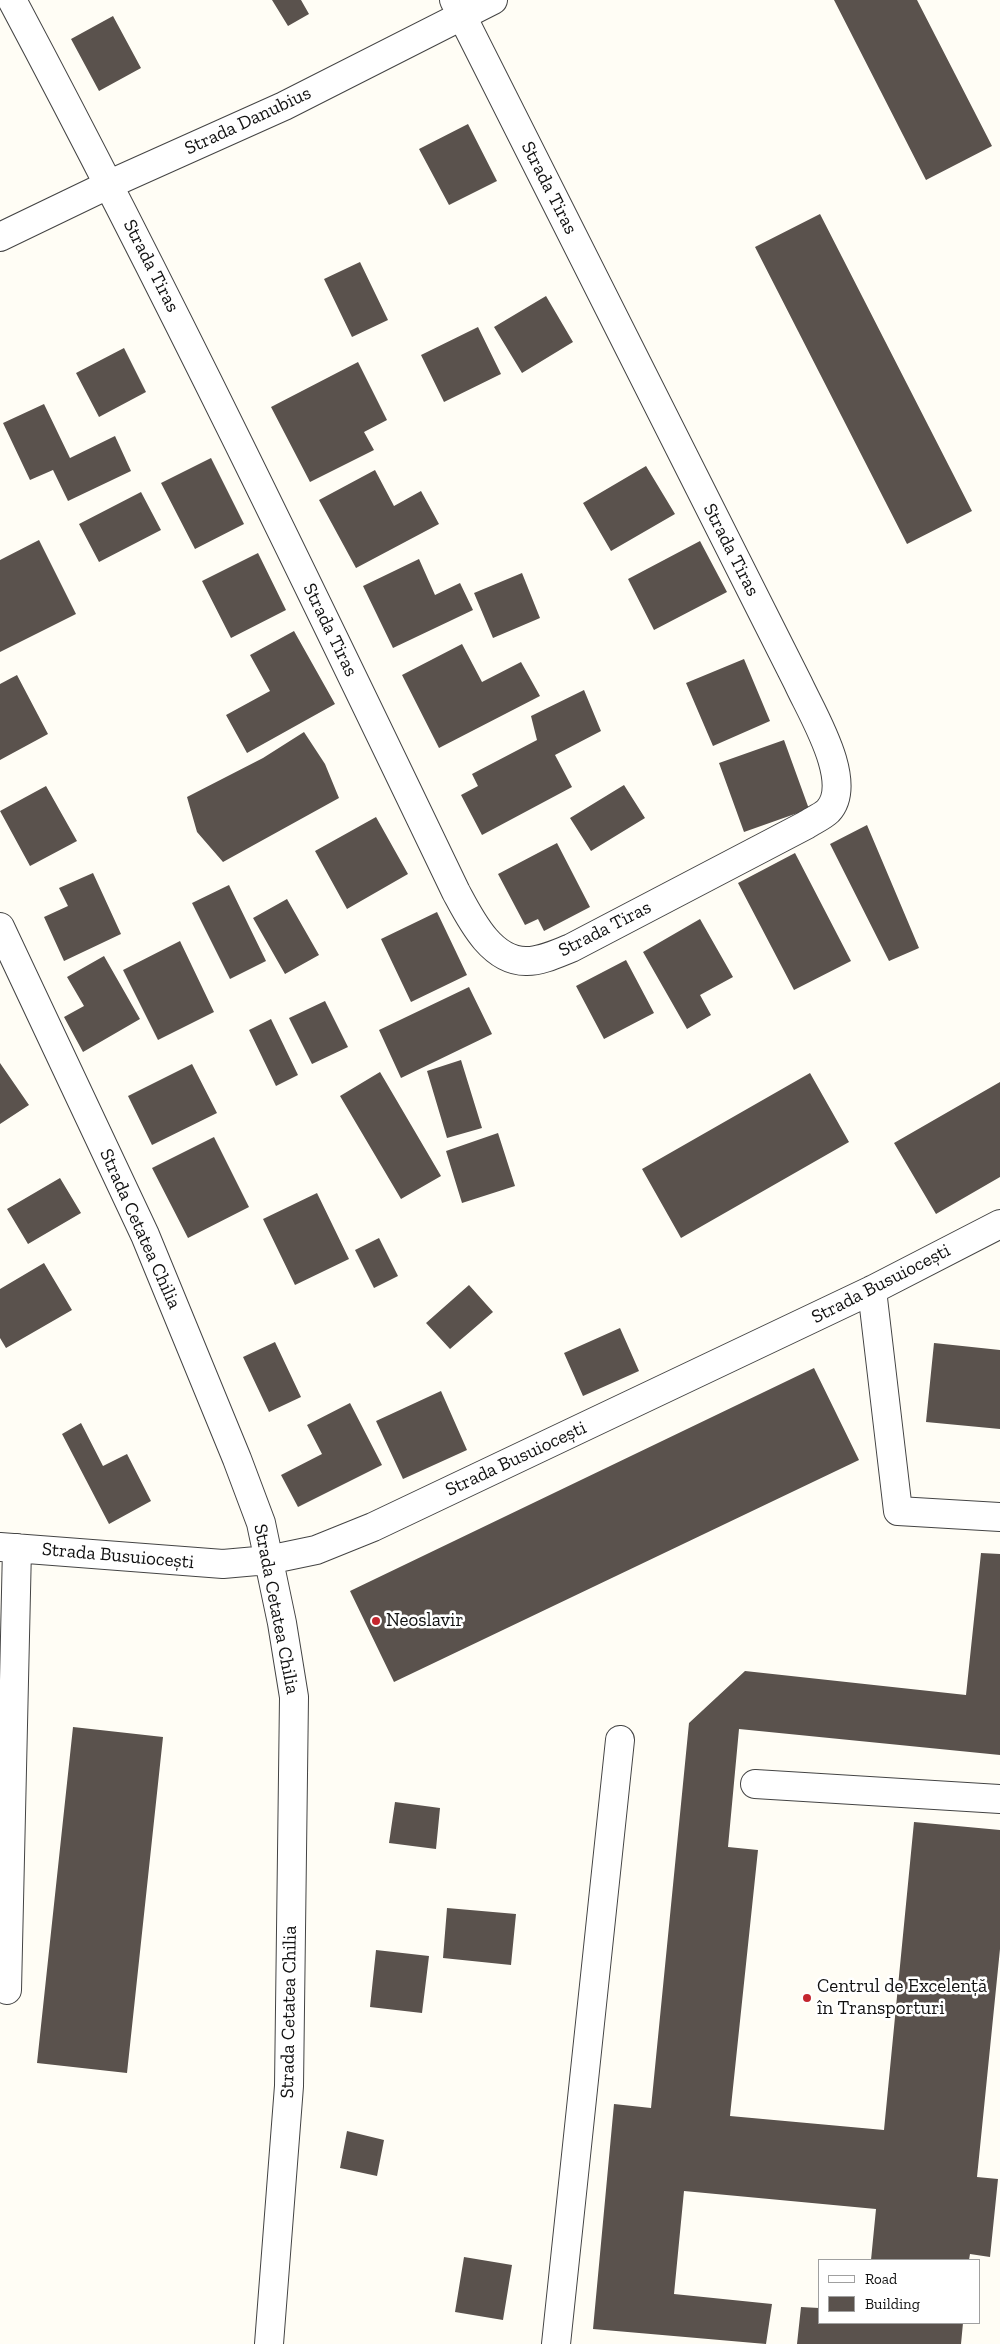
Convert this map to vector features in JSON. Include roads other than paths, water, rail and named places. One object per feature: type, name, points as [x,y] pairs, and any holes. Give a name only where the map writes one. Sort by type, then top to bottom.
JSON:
[{"type":"street","name":"Strada Tiras","points":[[12,0],[110,184],[474,925],[491,944],[507,956],[526,961],[547,957],[571,948],[806,825],[829,810],[838,788],[836,771],[824,739],[798,683],[458,8]]},
{"type":"street","name":"Strada Danubius","points":[[0,237],[110,184],[284,106],[458,8],[493,0]]},
{"type":"street","name":"Strada Cetatea Chilia","points":[[0,927],[145,1235],[237,1459],[261,1523],[294,1697],[289,2086],[269,2344]]},
{"type":"street","name":"Strada Busuiocești","points":[[8,1548],[223,1564],[268,1560],[316,1550],[373,1527],[872,1290],[1000,1224]]},
{"type":"street","points":[[872,1290],[898,1511],[1000,1517]]},
{"type":"street","points":[[7,1990],[8,1548]]},
{"type":"street","points":[[556,2344],[620,1740]]},
{"type":"street","points":[[755,1784],[1000,1800]]},
{"type":"place","name":"Neoslavir","points":[[376,1621]]},
{"type":"place","name":"Centrul de Excelență în Transporturi","points":[[807,1998]]}]
